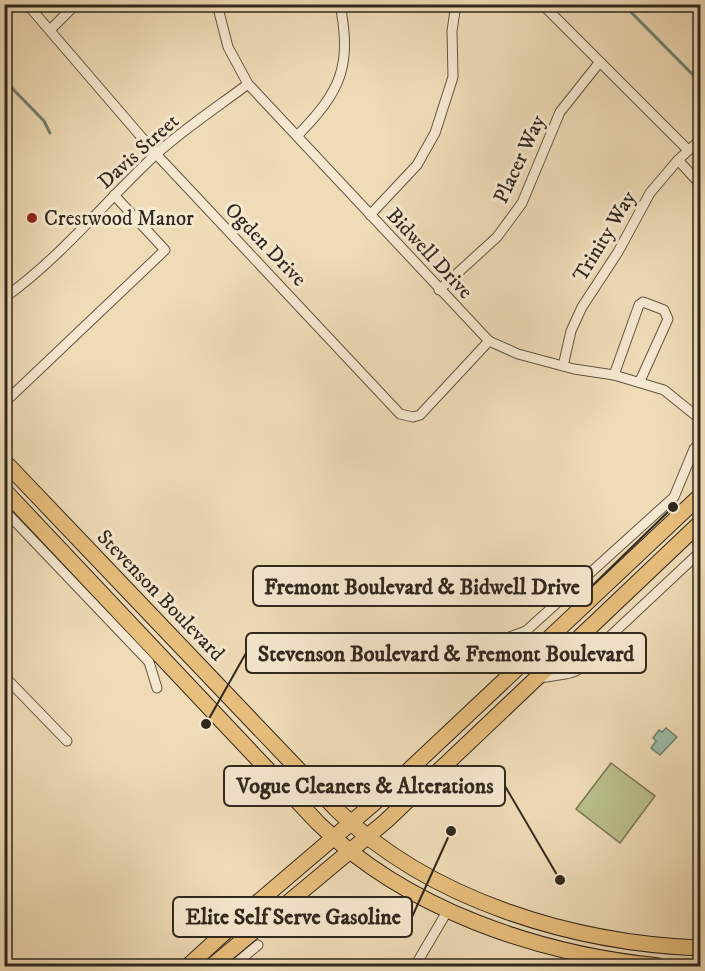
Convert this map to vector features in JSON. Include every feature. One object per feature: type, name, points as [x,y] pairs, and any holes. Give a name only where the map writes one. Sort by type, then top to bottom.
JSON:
[{"type":"main road","name":"Stevenson Boulevard","points":[[4,461],[351,823],[369,837],[401,859],[444,883],[536,920],[612,939],[700,948]]},
{"type":"main road","name":"Stevenson Boulevard","points":[[4,490],[333,838],[350,852],[391,879],[448,910],[545,945],[603,958],[657,966]]},
{"type":"main road","points":[[188,966],[351,823],[700,496]]},
{"type":"main road","points":[[212,966],[369,837],[700,523]]},
{"type":"street","name":"Ogden Drive","points":[[27,4],[156,154],[400,414],[413,417],[420,415],[489,341]]},
{"type":"street","points":[[51,30],[76,4]]},
{"type":"street","name":"Bidwell Drive","points":[[217,4],[228,47],[248,84],[489,341],[518,354],[563,366],[640,381],[664,390],[700,419]]},
{"type":"street","points":[[297,136],[320,112],[342,72],[346,45],[340,4]]},
{"type":"street","points":[[370,216],[417,165],[435,133],[453,77],[452,31],[456,4]]},
{"type":"street","points":[[542,4],[688,150]]},
{"type":"street","name":"Placer Way","points":[[439,290],[497,237],[522,203],[561,112],[599,63]]},
{"type":"street","name":"Davis Street","points":[[4,298],[84,229],[114,195],[156,154],[248,84]]},
{"type":"street","name":"Trinity Way","points":[[563,366],[571,331],[582,307],[618,252],[650,193],[678,160],[700,141]]},
{"type":"street","points":[[678,160],[700,184]]},
{"type":"street","points":[[4,403],[165,250],[114,195]]},
{"type":"street","points":[[614,375],[639,305],[643,302],[664,310],[668,319],[640,381]]},
{"type":"street","points":[[504,639],[526,631],[674,497],[694,449],[700,443]]},
{"type":"street","points":[[4,510],[149,662],[157,688]]},
{"type":"street","points":[[536,678],[579,671],[614,633],[700,552]]},
{"type":"street","points":[[4,676],[67,741]]},
{"type":"street","points":[[419,965],[448,910]]},
{"type":"street","points":[[233,966],[258,945]]},
{"type":"green space","points":[[611,763],[655,796],[620,843],[576,809]]},
{"type":"shaded area","points":[[666,728],[677,737],[660,755],[651,748],[656,741],[653,738],[659,730],[662,732]]},
{"type":"waterway","points":[[623,4],[700,82]]},
{"type":"waterway","points":[[4,80],[44,121],[50,133]]},
{"type":"place","name":"Crestwood Manor","points":[[32,218]]},
{"type":"place","name":"Fremont Boulevard & Bidwell Drive","points":[[673,507]]},
{"type":"place","name":"Stevenson Boulevard & Fremont Boulevard","points":[[206,724]]},
{"type":"place","name":"Elite Self Serve Gasoline","points":[[451,831]]},
{"type":"place","name":"Vogue Cleaners & Alterations","points":[[560,880]]}]
